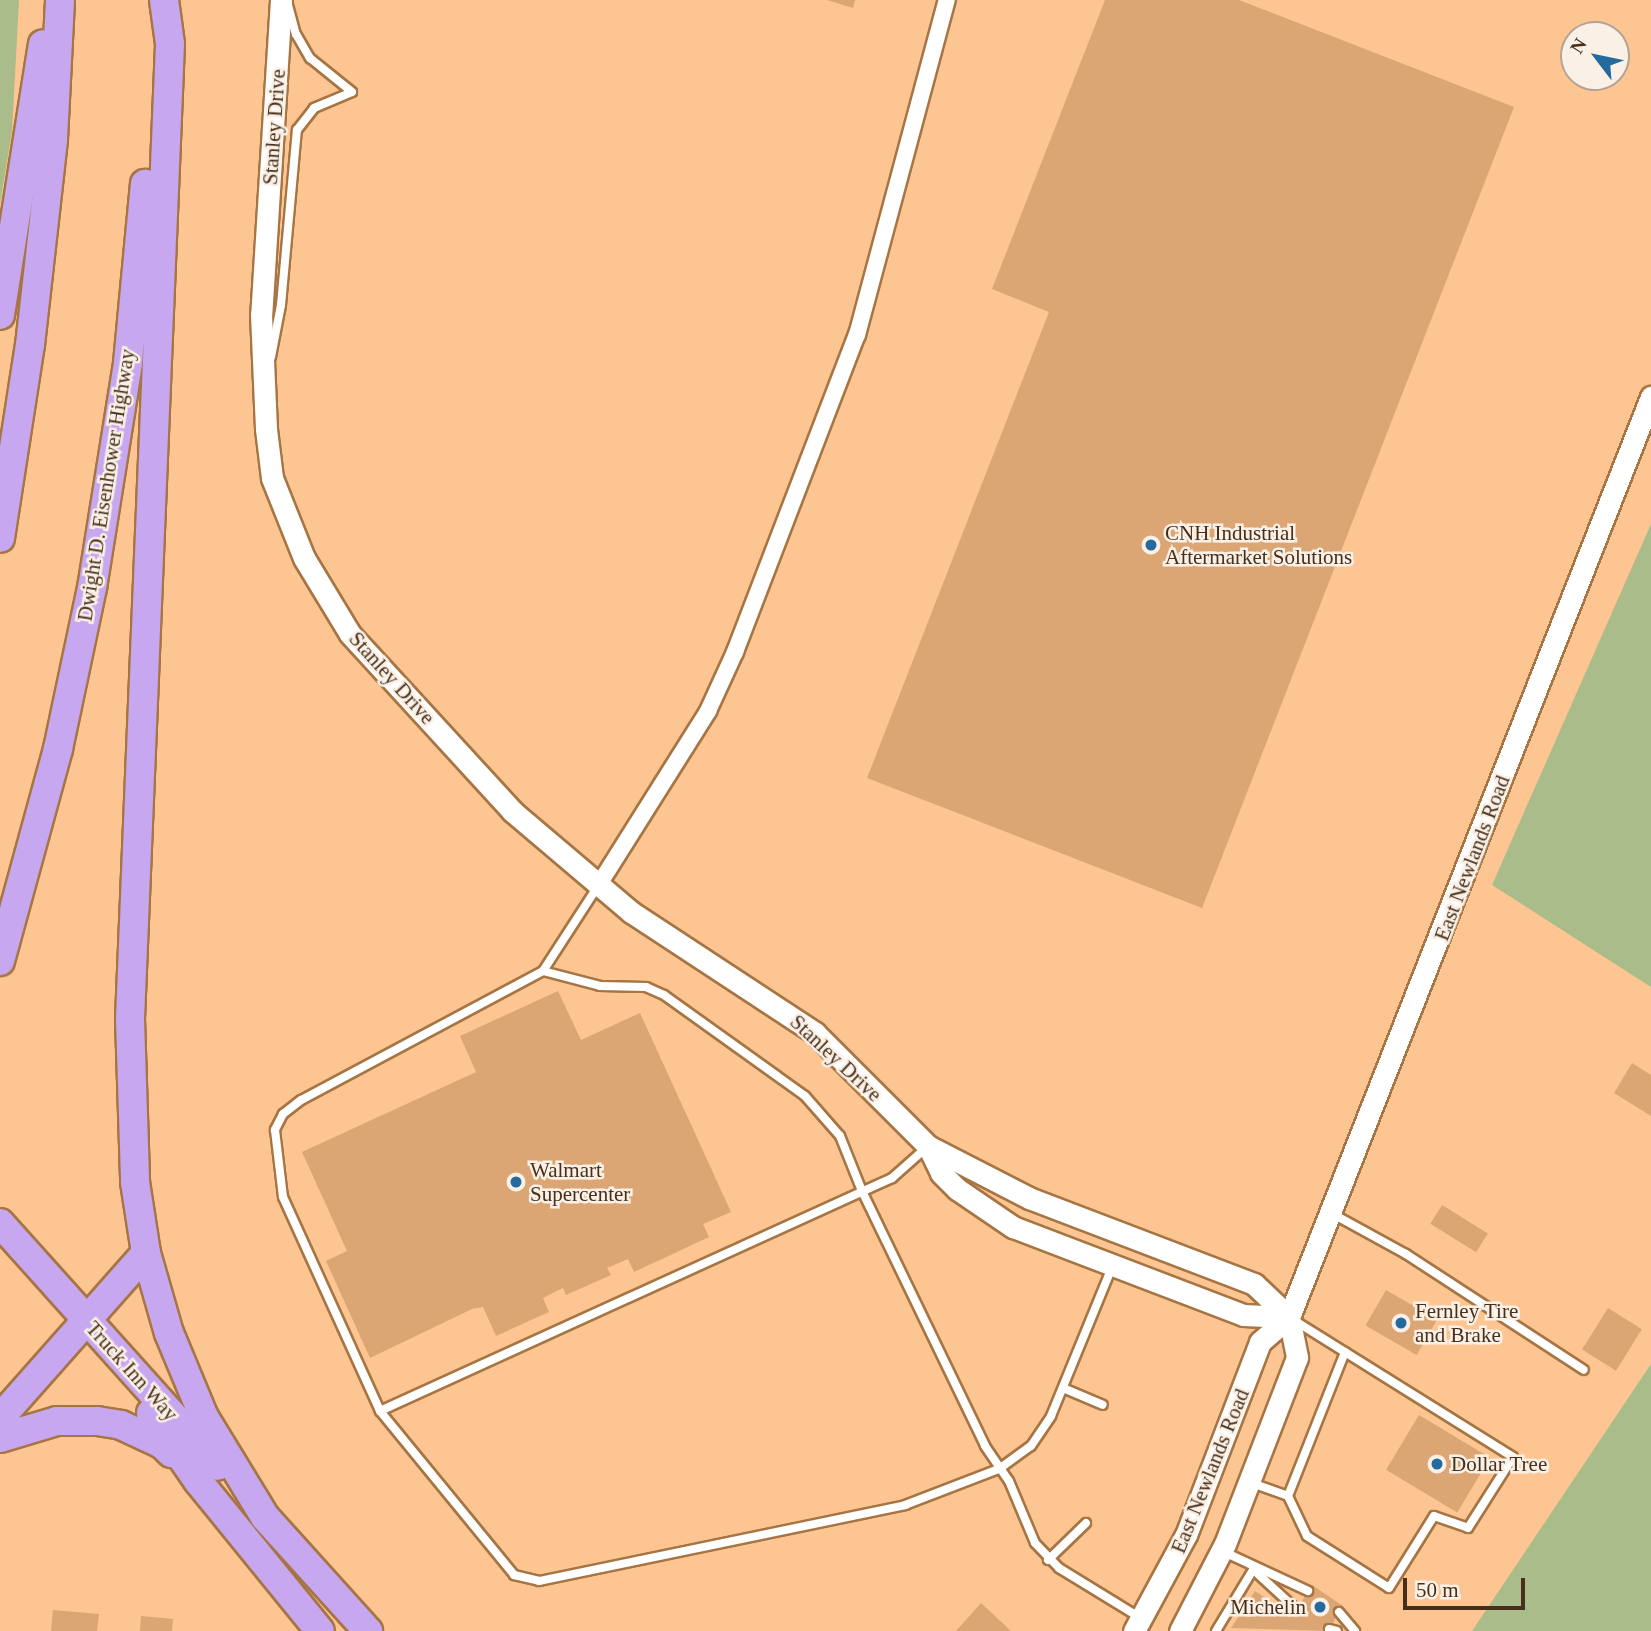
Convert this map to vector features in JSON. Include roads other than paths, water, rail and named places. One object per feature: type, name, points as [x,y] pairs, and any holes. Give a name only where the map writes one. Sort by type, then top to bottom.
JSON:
[{"type":"highway","points":[[0,315],[51,0]]},
{"type":"highway","points":[[0,538],[30,345],[53,139],[60,0]]},
{"type":"highway","points":[[163,0],[170,44],[129,1084],[135,1182],[146,1253],[185,1375],[222,1450],[265,1517],[368,1631]]},
{"type":"highway","name":"Dwight D. Eisenhower Highway","points":[[0,961],[58,749],[92,588],[128,363],[163,0]]},
{"type":"highway","name":"Truck Inn Way","points":[[0,1223],[265,1517]]},
{"type":"highway","points":[[0,1418],[146,1253]]},
{"type":"highway","points":[[87,1322],[198,1481],[320,1631]]},
{"type":"highway","points":[[0,1438],[57,1420],[121,1425],[162,1444],[198,1481]]},
{"type":"street","name":"Stanley Drive","points":[[281,0],[261,314],[263,400],[272,478],[304,558],[350,634],[512,811],[598,886],[652,927],[815,1033],[928,1146],[1020,1194],[1254,1284],[1289,1317]]},
{"type":"street","points":[[598,886],[708,711],[735,652],[857,335],[947,0]]},
{"type":"street","name":"East Newlands Road","points":[[1142,1627],[1186,1535],[1260,1342],[1289,1317],[1651,397]]},
{"type":"street","name":"Stanley Drive","points":[[928,1146],[941,1173],[981,1209],[1013,1227],[1243,1315],[1289,1317]]},
{"type":"street","name":"East Newlands Road","points":[[1181,1631],[1222,1551],[1297,1357],[1289,1317]]},
{"type":"lane","points":[[263,400],[281,305],[295,137],[314,108],[352,92],[320,68],[302,47],[287,0]]},
{"type":"lane","points":[[598,886],[543,971],[301,1100],[283,1114],[275,1130],[282,1197],[380,1411],[504,1566],[526,1580],[905,1505],[999,1469],[1031,1446],[1063,1388],[1112,1267]]},
{"type":"lane","points":[[543,971],[600,986],[646,987],[766,1064],[805,1096],[840,1136],[862,1191],[1035,1544],[1048,1560],[1142,1627]]},
{"type":"lane","points":[[380,1411],[892,1178],[928,1146]]},
{"type":"lane","points":[[1331,1213],[1406,1254],[1584,1370]]},
{"type":"lane","points":[[1249,1482],[1288,1496],[1307,1536],[1389,1588],[1434,1516],[1468,1528],[1513,1457],[1289,1317]]},
{"type":"lane","points":[[1288,1496],[1345,1352]]},
{"type":"lane","points":[[1063,1388],[1104,1405]]},
{"type":"lane","points":[[1048,1560],[1086,1522]]},
{"type":"lane","points":[[1222,1551],[1253,1570],[1308,1591]]},
{"type":"lane","points":[[1253,1570],[1296,1609]]},
{"type":"lane","points":[[1216,1631],[1253,1570]]},
{"type":"lane","points":[[1339,1612],[1355,1631]]},
{"type":"place","name":"CNH Industrial Aftermarket Solutions","points":[[1151,545]]},
{"type":"place","name":"Walmart Supercenter","points":[[516,1182]]},
{"type":"place","name":"Fernley Tire and Brake","points":[[1401,1323]]},
{"type":"place","name":"Dollar Tree","points":[[1437,1464]]},
{"type":"place","name":"Michelin","points":[[1320,1607]]}]
